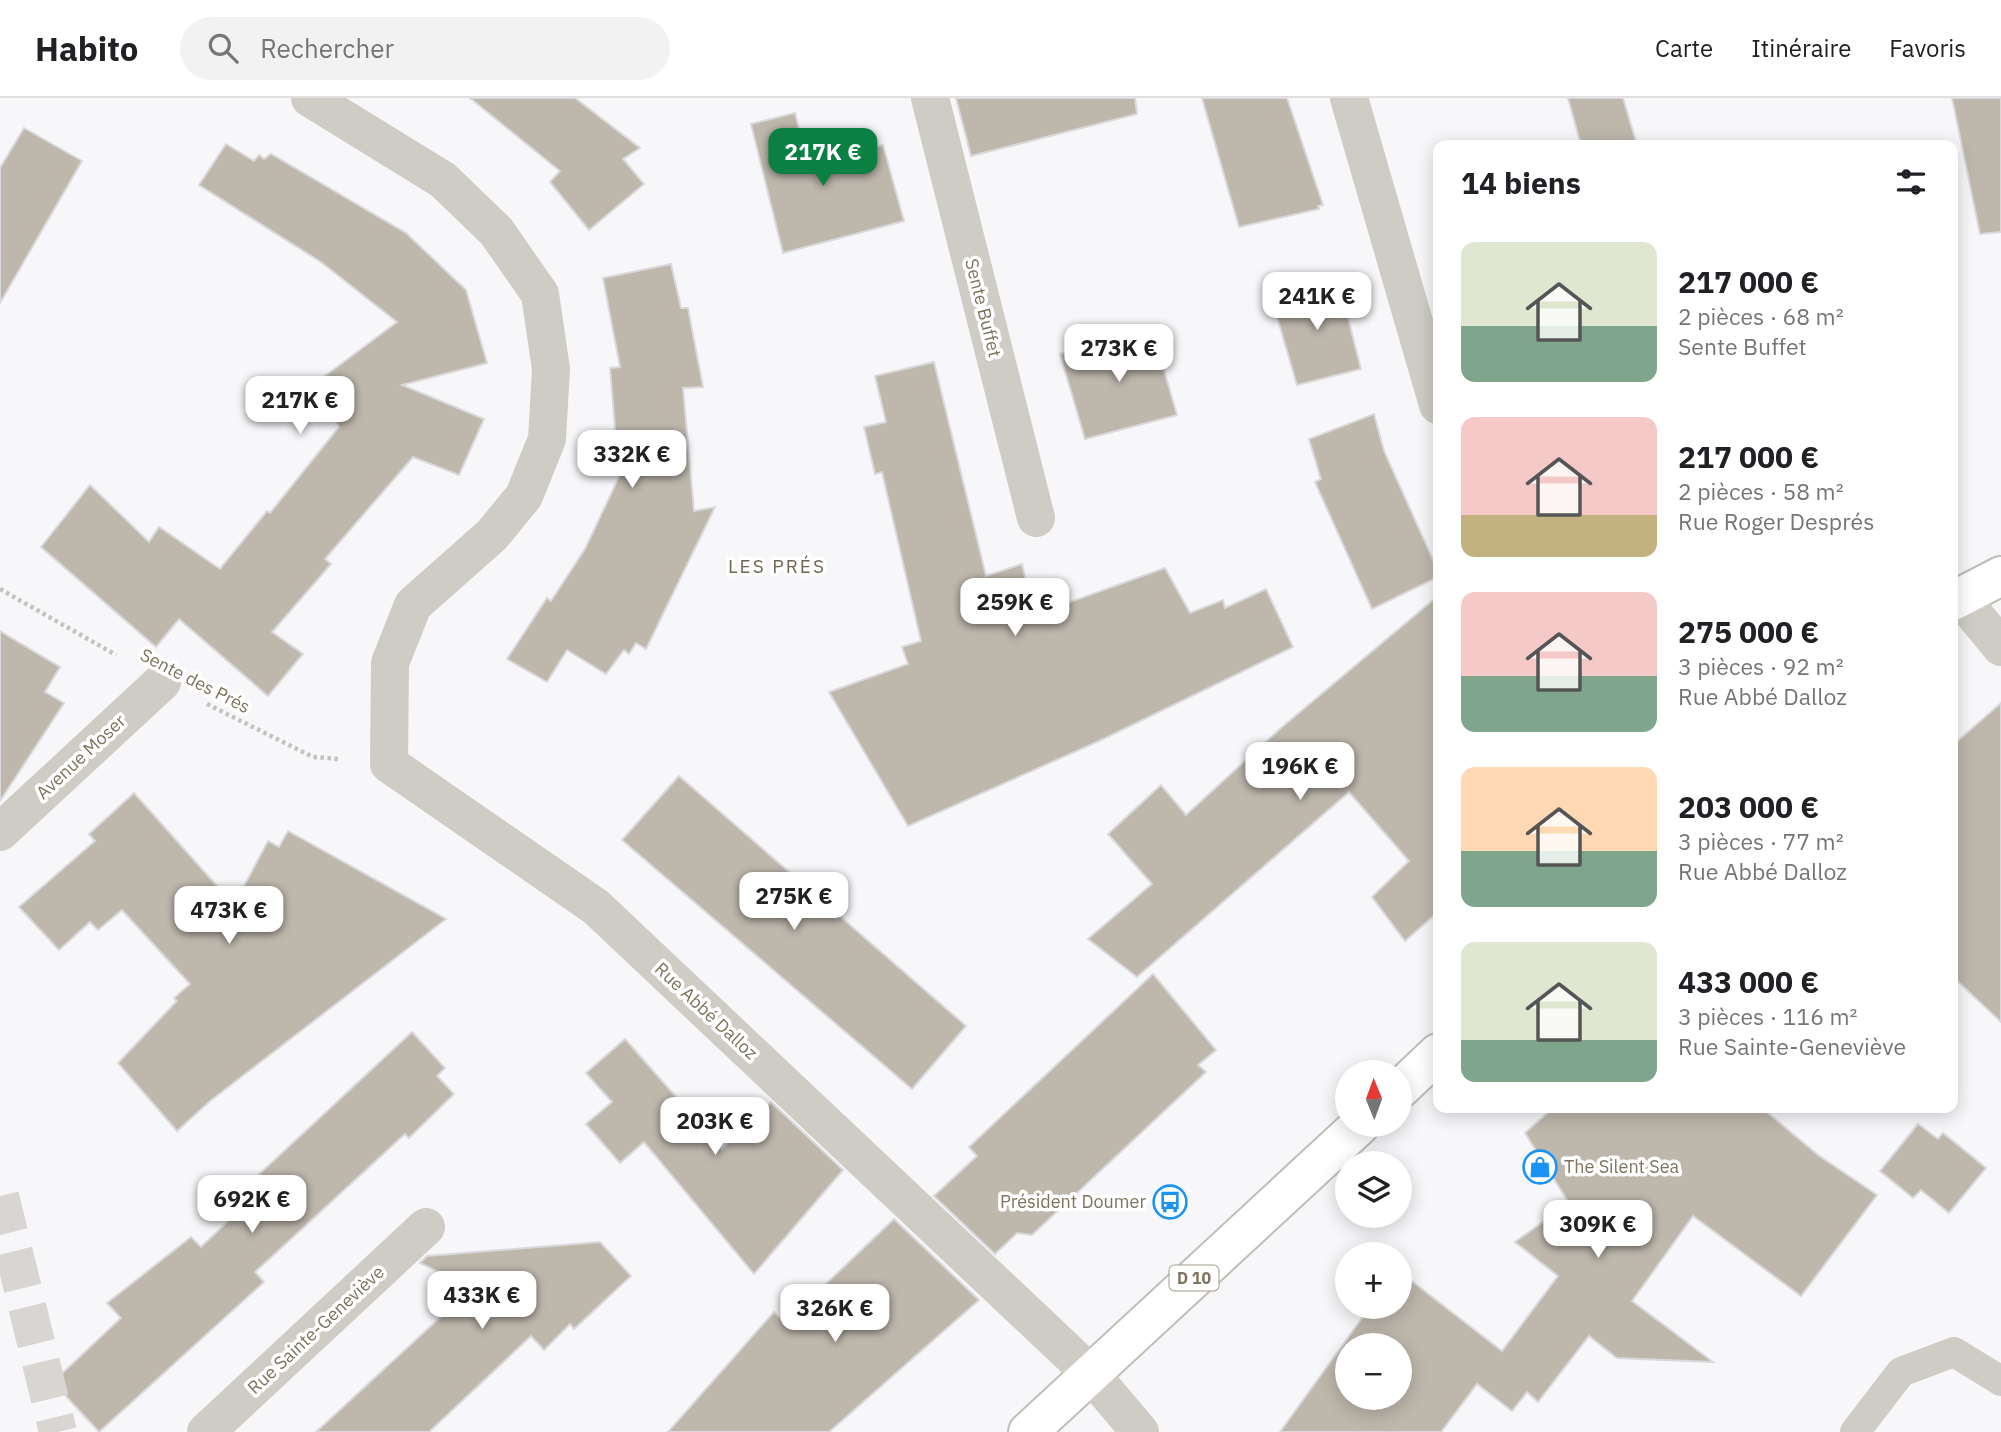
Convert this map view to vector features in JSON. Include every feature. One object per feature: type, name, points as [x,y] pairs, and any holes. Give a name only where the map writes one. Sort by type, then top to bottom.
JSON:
[{"type":"main road","points":[[1958,597],[2001,576]]},
{"type":"main road","points":[[1412,1078],[1433,1058]]},
{"type":"main road","name":"D 10","points":[[1028,1432],[1346,1138]]},
{"type":"street","points":[[310,98],[443,180],[496,231],[540,294],[551,369],[547,439],[524,496],[492,535],[413,605],[390,663],[389,764]]},
{"type":"street","name":"Sente Buffet","points":[[930,98],[1036,518]]},
{"type":"street","points":[[1349,98],[1433,388]]},
{"type":"street","points":[[1958,600],[2001,647]]},
{"type":"street","name":"Avenue Moser","points":[[0,832],[162,682]]},
{"type":"street","name":"Rue Abbé Dalloz","points":[[389,764],[597,907],[1091,1374],[1140,1432]]},
{"type":"street","name":"Rue Sainte-Geneviève","points":[[206,1432],[426,1227]]},
{"type":"lane","points":[[1855,1432],[1901,1372],[1954,1352],[2001,1381]]},
{"type":"path","name":"Sente des Prés","points":[[0,589],[162,682],[313,757],[389,764]]},
{"type":"building","points":[[470,98],[575,98],[640,148],[623,159],[644,184],[589,230],[550,182],[560,171]]},
{"type":"building","points":[[956,98],[1135,98],[1137,114],[971,156]]},
{"type":"building","points":[[1202,98],[1287,98],[1323,205],[1318,206],[1319,209],[1239,227]]},
{"type":"building","points":[[1568,98],[1623,98],[1636,140],[1580,140]]},
{"type":"building","points":[[1952,98],[2001,98],[2001,232],[1980,234]]},
{"type":"building","points":[[795,113],[808,165],[883,145],[904,221],[783,253],[751,124]]},
{"type":"building","points":[[24,128],[82,161],[0,303],[0,168]]},
{"type":"building","points":[[226,144],[254,161],[259,155],[264,159],[271,154],[406,233],[466,290],[487,363],[402,385],[484,419],[459,475],[413,457],[325,559],[331,564],[272,632],[303,654],[268,696],[179,619],[156,647],[41,547],[90,485],[149,542],[159,527],[220,569],[267,511],[270,513],[339,427],[329,404],[269,418],[397,322],[321,262],[199,185]]},
{"type":"building","points":[[671,264],[681,308],[688,308],[703,387],[683,388],[694,511],[715,507],[646,649],[636,643],[629,654],[624,650],[606,674],[567,650],[547,682],[507,659],[547,598],[551,601],[585,549],[619,477],[610,368],[620,367],[603,278]]},
{"type":"building","points":[[1338,278],[1361,369],[1297,385],[1271,296]]},
{"type":"building","points":[[1152,329],[1177,415],[1085,439],[1060,354]]},
{"type":"building","points":[[934,362],[986,576],[1022,564],[1034,615],[1165,568],[1190,613],[1223,600],[1225,608],[1266,589],[1293,647],[1099,741],[908,826],[829,692],[908,664],[902,647],[921,641],[882,472],[875,474],[864,427],[886,422],[875,376]]},
{"type":"building","points":[[1374,414],[1384,451],[1433,560],[1433,579],[1372,609],[1315,482],[1321,479],[1309,439]]},
{"type":"building","points":[[1433,600],[1433,916],[1405,941],[1372,897],[1409,861],[1349,792],[1137,977],[1088,939],[1152,884],[1108,834],[1161,785],[1186,815],[1281,728]]},
{"type":"building","points":[[0,631],[60,667],[45,692],[64,703],[0,801]]},
{"type":"building","points":[[2001,703],[2001,1022],[1958,982],[1958,741]]},
{"type":"building","points":[[679,776],[966,1026],[912,1089],[622,840]]},
{"type":"building","points":[[134,793],[234,905],[268,841],[279,847],[288,831],[446,919],[210,1101],[177,1131],[118,1063],[177,1001],[174,998],[190,984],[122,910],[98,930],[90,922],[59,950],[19,907],[95,841],[89,834]]},
{"type":"building","points":[[1153,974],[1216,1050],[1198,1065],[1206,1072],[1032,1235],[1017,1233],[995,1254],[934,1196],[977,1156],[969,1147]]},
{"type":"building","points":[[412,1032],[445,1068],[437,1076],[454,1094],[409,1138],[405,1134],[255,1272],[264,1282],[99,1432],[53,1382],[121,1318],[107,1303],[191,1237],[201,1247],[263,1188],[254,1179]]},
{"type":"building","points":[[625,1039],[722,1149],[771,1102],[843,1170],[754,1274],[644,1142],[620,1163],[586,1124],[612,1102],[586,1073]]},
{"type":"building","points":[[1547,1113],[1768,1113],[1818,1155],[1877,1195],[1801,1296],[1693,1216],[1632,1301],[1713,1362],[1617,1358],[1589,1336],[1538,1402],[1527,1392],[1512,1411],[1477,1384],[1441,1432],[1280,1432],[1335,1356],[1335,1410],[1412,1410],[1412,1333],[1351,1333],[1361,1319],[1412,1319],[1412,1281],[1502,1351],[1558,1276],[1515,1242],[1569,1203],[1525,1133]]},
{"type":"building","points":[[1918,1124],[1938,1139],[1943,1133],[1986,1168],[1949,1213],[1921,1190],[1913,1198],[1880,1171]]},
{"type":"building","points":[[894,1219],[979,1300],[829,1432],[668,1432],[774,1312],[785,1323]]},
{"type":"building","points":[[600,1242],[631,1276],[574,1329],[570,1324],[544,1350],[531,1336],[429,1432],[316,1432],[472,1288],[420,1263],[427,1256]]},
{"type":"tunnel","points":[[0,1196],[58,1432]]},
{"type":"place","name":"The Silent Sea","points":[[1540,1167]]},
{"type":"place","name":"Président Doumer","points":[[1170,1202]]},
{"type":"district","name":"LES PRÉS","points":[[777,566]]}]
